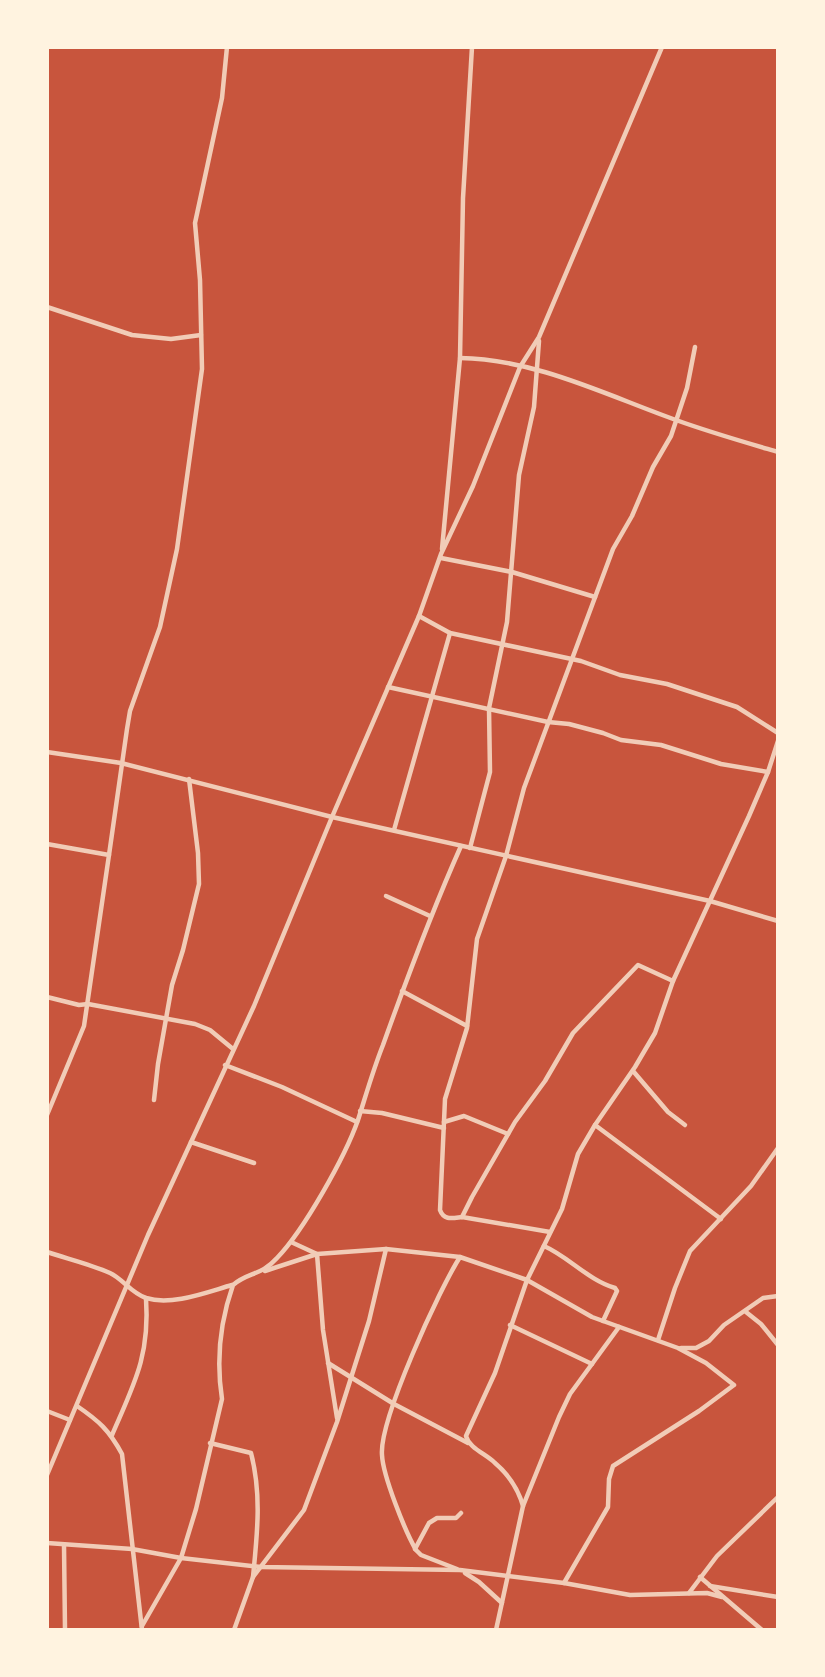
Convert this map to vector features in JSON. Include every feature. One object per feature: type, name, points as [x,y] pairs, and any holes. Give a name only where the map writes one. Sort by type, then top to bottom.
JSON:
[{"type":"street","points":[[47,1115],[78,1046],[88,1004],[121,763],[131,711],[160,627],[177,549],[202,369],[195,223],[222,98],[228,47]]},
{"type":"street","points":[[441,556],[460,358],[463,198],[472,47]]},
{"type":"street","points":[[47,1475],[127,1287],[225,1065],[254,1006],[419,616],[441,556],[473,486],[520,367],[539,337],[662,47]]},
{"type":"street","points":[[47,307],[132,335],[171,339],[201,335]]},
{"type":"street","points":[[470,848],[490,772],[489,708],[507,622],[519,475],[534,407],[539,337]]},
{"type":"street","points":[[550,1233],[463,1217],[445,1218],[440,1210],[445,1098],[467,1026],[477,939],[506,856],[524,788],[613,549],[671,436],[687,388],[695,347]]},
{"type":"street","points":[[460,358],[535,369],[677,420],[778,452]]},
{"type":"street","points":[[441,556],[512,572],[595,597]]},
{"type":"street","points":[[419,616],[450,633],[581,661],[620,675],[667,684],[737,707],[778,733]]},
{"type":"street","points":[[394,830],[450,633]]},
{"type":"street","points":[[388,687],[580,727],[621,740],[671,748],[721,764],[768,772]]},
{"type":"street","points":[[469,1443],[466,1436],[495,1373],[527,1280],[562,1209],[578,1154],[655,1033],[673,981],[768,772],[778,741]]},
{"type":"street","points":[[47,752],[121,763],[332,817],[710,901],[778,921]]},
{"type":"street","points":[[155,1100],[158,1063],[172,985],[199,884],[189,779]]},
{"type":"street","points":[[47,844],[109,855]]},
{"type":"street","points":[[264,1271],[291,1242],[320,1195],[357,1122],[430,916],[461,846]]},
{"type":"street","points":[[386,896],[430,916]]},
{"type":"street","points":[[463,1217],[508,1133],[549,1074],[573,1033],[636,967],[642,967],[673,981]]},
{"type":"street","points":[[402,992],[467,1026]]},
{"type":"street","points":[[47,997],[204,1027],[233,1049]]},
{"type":"street","points":[[225,1065],[282,1087],[357,1122]]},
{"type":"street","points":[[633,1071],[668,1112],[685,1125]]},
{"type":"street","points":[[360,1111],[444,1125],[464,1116],[508,1133]]},
{"type":"street","points":[[595,1125],[721,1219]]},
{"type":"street","points":[[191,1142],[254,1163]]},
{"type":"street","points":[[658,1340],[690,1251],[751,1186],[778,1148]]},
{"type":"street","points":[[291,1242],[317,1254]]},
{"type":"street","points":[[544,1246],[559,1253],[602,1285],[615,1288],[617,1291],[603,1321]]},
{"type":"street","points":[[47,1252],[114,1275],[127,1287],[146,1298],[161,1300],[233,1285],[240,1279],[317,1254],[386,1249],[460,1257],[527,1280],[603,1321],[678,1348],[706,1363],[734,1385],[699,1411],[613,1466],[609,1479],[608,1507],[564,1583]]},
{"type":"street","points":[[253,1577],[304,1510],[337,1422],[369,1321],[386,1249]]},
{"type":"street","points":[[317,1254],[337,1422]]},
{"type":"street","points":[[460,1257],[444,1285],[394,1404],[381,1454],[393,1496],[415,1549],[421,1555],[460,1570],[479,1582],[502,1603]]},
{"type":"street","points":[[142,1628],[181,1558],[194,1518],[222,1399],[218,1370],[221,1332],[233,1285]]},
{"type":"street","points":[[678,1348],[696,1348],[709,1341],[724,1325],[763,1298],[778,1296]]},
{"type":"street","points":[[112,1435],[134,1386],[144,1355],[148,1326],[146,1298]]},
{"type":"street","points":[[746,1312],[761,1324],[778,1345]]},
{"type":"street","points":[[510,1325],[592,1364]]},
{"type":"street","points":[[496,1630],[523,1506],[559,1417],[570,1394],[619,1327]]},
{"type":"street","points":[[328,1363],[394,1404],[469,1443],[497,1464],[514,1484],[523,1506]]},
{"type":"street","points":[[77,1406],[101,1423],[112,1435],[122,1454],[142,1628]]},
{"type":"street","points":[[47,1411],[70,1420]]},
{"type":"street","points":[[211,1443],[251,1453],[259,1505],[253,1577],[234,1630]]},
{"type":"street","points":[[689,1593],[717,1556],[778,1497]]},
{"type":"street","points":[[415,1549],[429,1523],[437,1518],[456,1518],[461,1513]]},
{"type":"street","points":[[47,1543],[132,1549],[181,1558],[261,1567],[460,1570],[564,1583],[630,1595],[707,1593],[722,1597]]},
{"type":"street","points":[[64,1545],[65,1630]]},
{"type":"street","points":[[700,1577],[762,1630]]},
{"type":"street","points":[[709,1586],[778,1597]]}]
